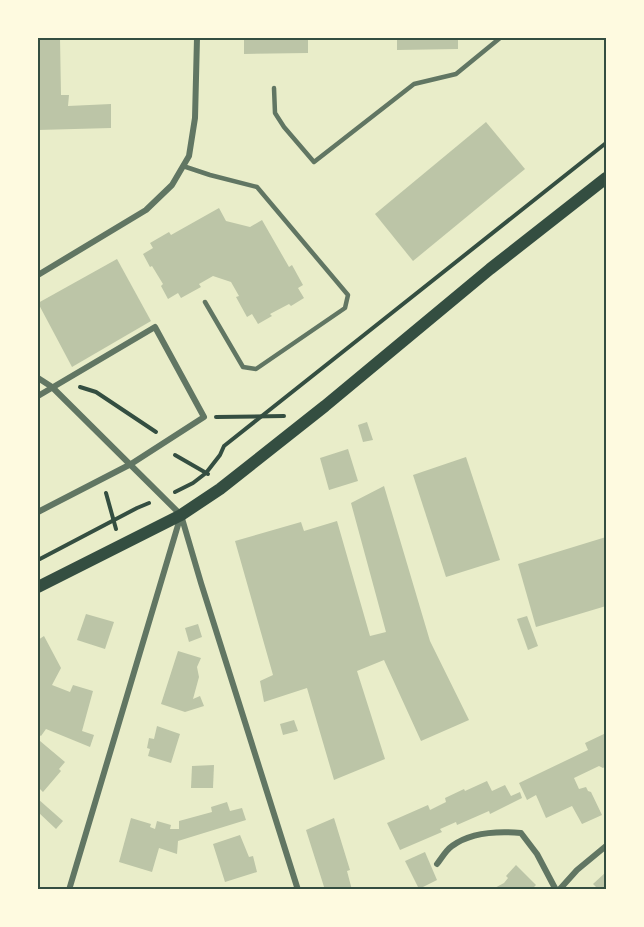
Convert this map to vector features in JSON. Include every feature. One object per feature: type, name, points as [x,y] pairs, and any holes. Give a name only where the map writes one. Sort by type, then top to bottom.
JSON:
[{"type":"main road","points":[[38,587],[181,514],[220,489],[312,417],[490,269],[606,178]]},
{"type":"street","points":[[38,275],[146,210],[172,185],[189,156],[195,118],[197,38]]},
{"type":"street","points":[[38,396],[154,327],[204,417],[130,464],[38,512]]},
{"type":"street","points":[[38,378],[52,387],[181,514],[204,594],[298,890]]},
{"type":"street","points":[[62,890],[70,886],[181,514]]},
{"type":"street","points":[[437,864],[451,846],[468,838],[499,831],[521,832],[537,854],[557,890],[606,846]]},
{"type":"lane","points":[[274,88],[275,113],[284,128],[314,162],[414,84],[456,74],[500,38]]},
{"type":"lane","points":[[183,166],[257,187],[348,295],[345,308],[256,369],[243,367],[205,302]]},
{"type":"path","points":[[38,560],[137,508],[193,483],[206,473],[224,446],[606,143]]},
{"type":"path","points":[[78,386],[96,392],[156,432]]},
{"type":"path","points":[[204,417],[312,417]]},
{"type":"path","points":[[175,455],[214,478]]},
{"type":"path","points":[[102,479],[116,530]]},
{"type":"building","points":[[38,38],[60,38],[61,95],[69,95],[68,106],[111,104],[111,128],[38,130]]},
{"type":"building","points":[[244,38],[308,38],[308,53],[244,54]]},
{"type":"building","points":[[397,38],[458,38],[458,49],[397,50]]},
{"type":"building","points":[[486,122],[525,169],[413,261],[375,214]]},
{"type":"building","points":[[219,208],[226,221],[250,227],[262,220],[289,267],[292,265],[303,285],[298,288],[304,298],[270,314],[272,316],[258,324],[252,314],[247,317],[231,282],[213,276],[199,284],[201,287],[181,298],[178,293],[168,299],[161,286],[163,284],[143,254],[153,248],[150,243],[169,232],[171,235]]},
{"type":"building","points":[[117,259],[151,321],[72,367],[38,303]]},
{"type":"building","points":[[367,422],[373,440],[363,442],[358,425]]},
{"type":"building","points":[[348,449],[358,481],[329,490],[320,458]]},
{"type":"building","points":[[466,457],[500,560],[446,577],[413,475]]},
{"type":"building","points":[[384,486],[430,641],[469,720],[421,741],[384,660],[357,671],[385,759],[334,780],[307,688],[264,702],[260,681],[273,675],[235,541],[301,522],[304,531],[337,521],[370,636],[386,632],[351,503]]},
{"type":"building","points":[[606,537],[606,606],[536,627],[518,564]]},
{"type":"building","points":[[86,614],[114,622],[105,649],[77,640]]},
{"type":"building","points":[[527,616],[538,646],[528,650],[517,619]]},
{"type":"building","points":[[198,624],[202,637],[189,642],[185,628]]},
{"type":"building","points":[[44,636],[61,668],[52,685],[70,692],[73,685],[93,691],[82,731],[94,735],[90,747],[46,729],[41,736],[38,734],[38,640]]},
{"type":"building","points":[[178,651],[201,658],[197,667],[199,677],[193,699],[200,696],[204,706],[185,712],[161,704]]},
{"type":"building","points":[[294,720],[298,731],[283,735],[280,724]]},
{"type":"building","points":[[157,726],[180,734],[171,763],[148,756],[149,738],[154,739]]},
{"type":"building","points":[[606,733],[606,766],[603,768],[599,766],[574,778],[579,789],[586,787],[591,792],[602,815],[582,824],[572,806],[546,818],[536,795],[527,800],[519,783],[588,750],[585,743]]},
{"type":"building","points":[[40,741],[65,762],[59,769],[61,771],[43,792],[38,787],[38,744]]},
{"type":"building","points":[[214,765],[213,788],[191,788],[192,766]]},
{"type":"building","points":[[487,781],[492,791],[505,785],[511,796],[520,792],[522,798],[490,814],[489,811],[457,825],[456,822],[440,829],[442,832],[400,850],[387,823],[428,805],[430,810],[446,802],[445,798]]},
{"type":"building","points":[[38,799],[63,821],[56,829],[38,812]]},
{"type":"building","points":[[227,802],[230,811],[242,808],[246,820],[178,841],[177,854],[159,848],[152,872],[119,862],[131,818],[151,824],[150,827],[155,829],[157,821],[171,825],[170,829],[179,829],[179,821],[212,812],[211,807]]},
{"type":"building","points":[[334,818],[350,870],[347,871],[352,890],[325,890],[306,830]]},
{"type":"building","points":[[240,835],[249,857],[253,856],[257,872],[225,882],[213,844]]},
{"type":"building","points":[[425,852],[437,880],[419,889],[405,861]]},
{"type":"building","points":[[516,865],[536,885],[531,890],[491,890],[504,883],[508,878],[506,876]]},
{"type":"building","points":[[606,872],[606,890],[599,890],[593,884]]}]
